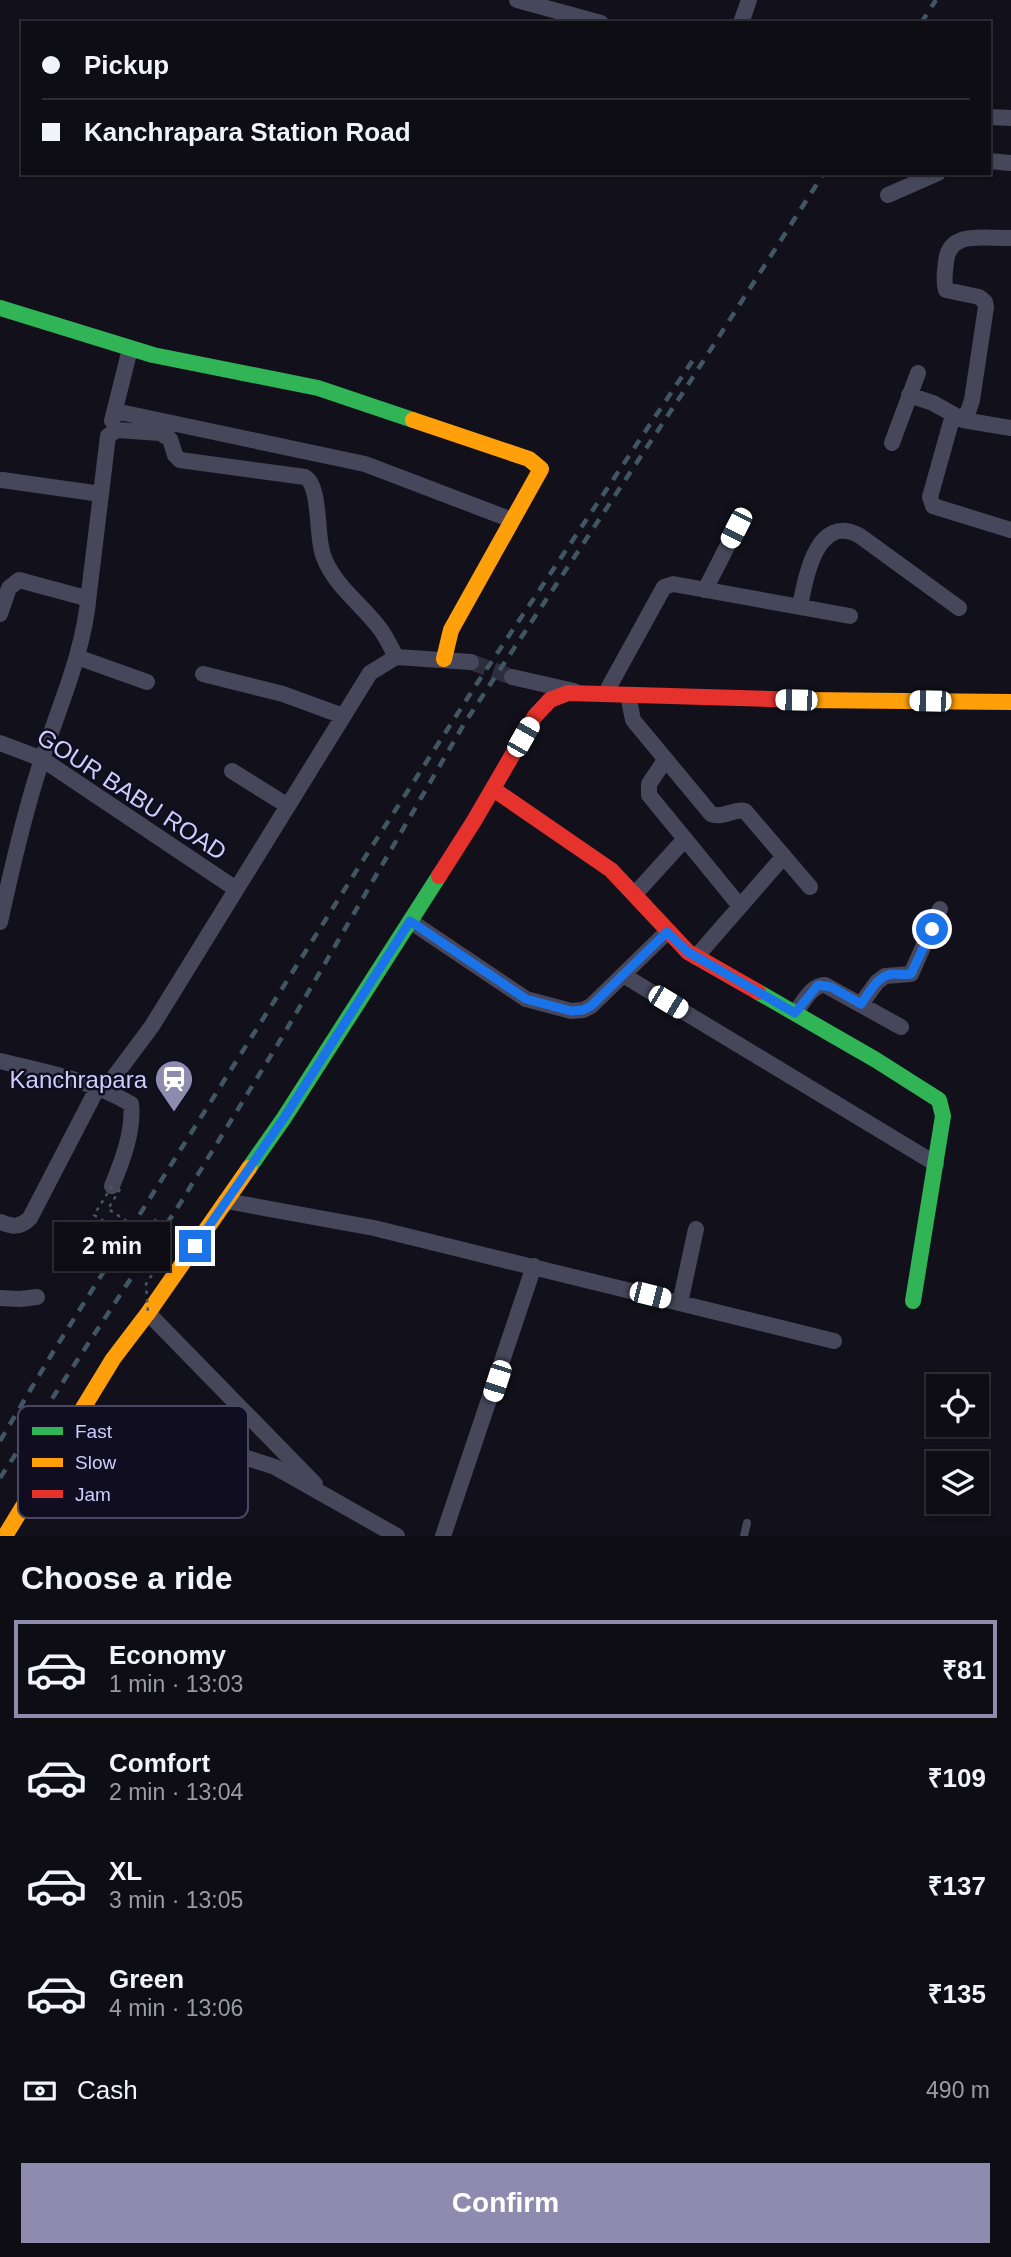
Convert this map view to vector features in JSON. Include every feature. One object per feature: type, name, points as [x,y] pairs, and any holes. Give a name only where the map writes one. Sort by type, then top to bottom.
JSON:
[{"type":"street","points":[[517,0],[594,21]]},
{"type":"street","points":[[742,21],[749,0]]},
{"type":"street","points":[[991,117],[1011,118]]},
{"type":"street","points":[[991,161],[1011,163]]},
{"type":"street","points":[[888,195],[933,175]]},
{"type":"street","points":[[1011,238],[958,240],[949,247],[944,281],[946,290],[979,297],[986,307],[972,400],[958,417],[930,497],[933,506],[1011,530]]},
{"type":"street","points":[[0,308],[130,349],[318,388],[529,459],[541,469],[451,630],[444,659]]},
{"type":"street","points":[[0,922],[25,813],[87,620],[106,443],[130,349]]},
{"type":"street","points":[[892,443],[918,373]]},
{"type":"street","points":[[909,395],[933,403],[958,417],[1011,428]]},
{"type":"street","points":[[115,411],[365,464],[512,520]]},
{"type":"street","points":[[109,434],[117,430],[160,433],[170,439],[175,455],[180,460],[310,480],[315,491],[318,538],[323,557],[336,580],[383,632],[396,657]]},
{"type":"street","points":[[2,480],[101,494]]},
{"type":"street","points":[[705,590],[736,528]]},
{"type":"street","points":[[800,607],[807,569],[819,545],[834,532],[844,530],[860,536],[959,608]]},
{"type":"street","points":[[0,614],[9,588],[19,580],[82,597],[89,593]]},
{"type":"street","points":[[605,694],[664,587],[673,584],[850,616]]},
{"type":"street","points":[[77,657],[147,682]]},
{"type":"street","points":[[0,1222],[17,1226],[30,1218],[102,1088],[152,1026],[370,673],[396,657],[471,662]]},
{"type":"street","points":[[203,674],[283,694],[343,716]]},
{"type":"street","points":[[512,677],[586,693]]},
{"type":"street","points":[[85,1406],[113,1359],[284,1118],[493,789],[535,716],[550,700],[568,693],[586,693],[769,700],[1011,702]]},
{"type":"street","points":[[628,695],[633,720],[711,814],[720,817],[738,810],[745,811],[810,887]]},
{"type":"street","name":"GOUR BABU ROAD","points":[[0,743],[42,759],[236,889]]},
{"type":"street","points":[[665,760],[649,785],[649,795],[739,905]]},
{"type":"street","points":[[232,771],[288,806]]},
{"type":"street","points":[[493,789],[588,852],[635,894],[667,932],[696,957],[876,1060],[939,1100],[943,1116],[914,1301]]},
{"type":"street","points":[[635,894],[684,840]]},
{"type":"street","points":[[696,957],[784,856]]},
{"type":"street","points":[[861,1004],[877,982],[885,976],[911,974],[940,909]]},
{"type":"street","points":[[410,921],[526,999],[571,1011],[591,1006],[667,932]]},
{"type":"street","points":[[623,975],[936,1164]]},
{"type":"street","points":[[795,1013],[818,985],[831,987],[901,1027]]},
{"type":"street","points":[[0,1061],[102,1088],[131,1104],[132,1112],[116,1187]]},
{"type":"street","points":[[226,1201],[374,1228],[834,1341]]},
{"type":"street","points":[[680,1303],[696,1229]]},
{"type":"street","points":[[443,1536],[534,1266]]},
{"type":"street","points":[[0,1298],[37,1297]]},
{"type":"street","points":[[148,1313],[241,1406]]},
{"type":"street","points":[[248,1414],[327,1496]]},
{"type":"street","points":[[248,1458],[275,1467],[397,1536]]},
{"type":"street","points":[[6,1536],[18,1516]]},
{"type":"street","points":[[6,1536],[22,1518]]},
{"type":"lane","points":[[744,1536],[747,1523]]},
{"type":"path","points":[[116,1187],[108,1209],[147,1234],[156,1219]]},
{"type":"path","points":[[116,1187],[94,1214],[163,1258],[146,1284],[148,1313]]},
{"type":"tunnel","points":[[471,662],[512,677]]},
{"type":"railway","points":[[922,21],[936,0]]},
{"type":"railway","points":[[47,1406],[181,1202],[281,1039],[464,724],[823,175]]},
{"type":"railway","points":[[21,1406],[360,865],[476,685],[693,360]]},
{"type":"railway","points":[[0,1441],[18,1411]]},
{"type":"railway","points":[[0,1478],[18,1451]]},
{"type":"traffic: fast","points":[[0,308],[153,355],[318,388],[413,420]]},
{"type":"traffic: fast","points":[[249,1168],[439,876]]},
{"type":"traffic: fast","points":[[758,992],[939,1100],[943,1116],[913,1301]]},
{"type":"traffic: slow","points":[[413,420],[529,459],[541,469],[451,630],[444,659]]},
{"type":"traffic: slow","points":[[802,700],[1011,702]]},
{"type":"traffic: slow","points":[[84,1406],[113,1359],[249,1168]]},
{"type":"traffic: slow","points":[[5,1536],[18,1515]]},
{"type":"traffic: jam","points":[[439,876],[535,716],[550,700],[568,693],[802,700]]},
{"type":"traffic: jam","points":[[493,789],[611,870],[688,952],[758,992]]},
{"type":"place","name":"Kanchrapara","points":[[174,1113]]},
{"type":"route","points":[[195,1246],[284,1118],[410,921],[526,999],[571,1011],[591,1006],[667,932],[688,952],[795,1013],[818,985],[831,987],[861,1004],[877,982],[885,976],[911,974],[932,929]]}]
